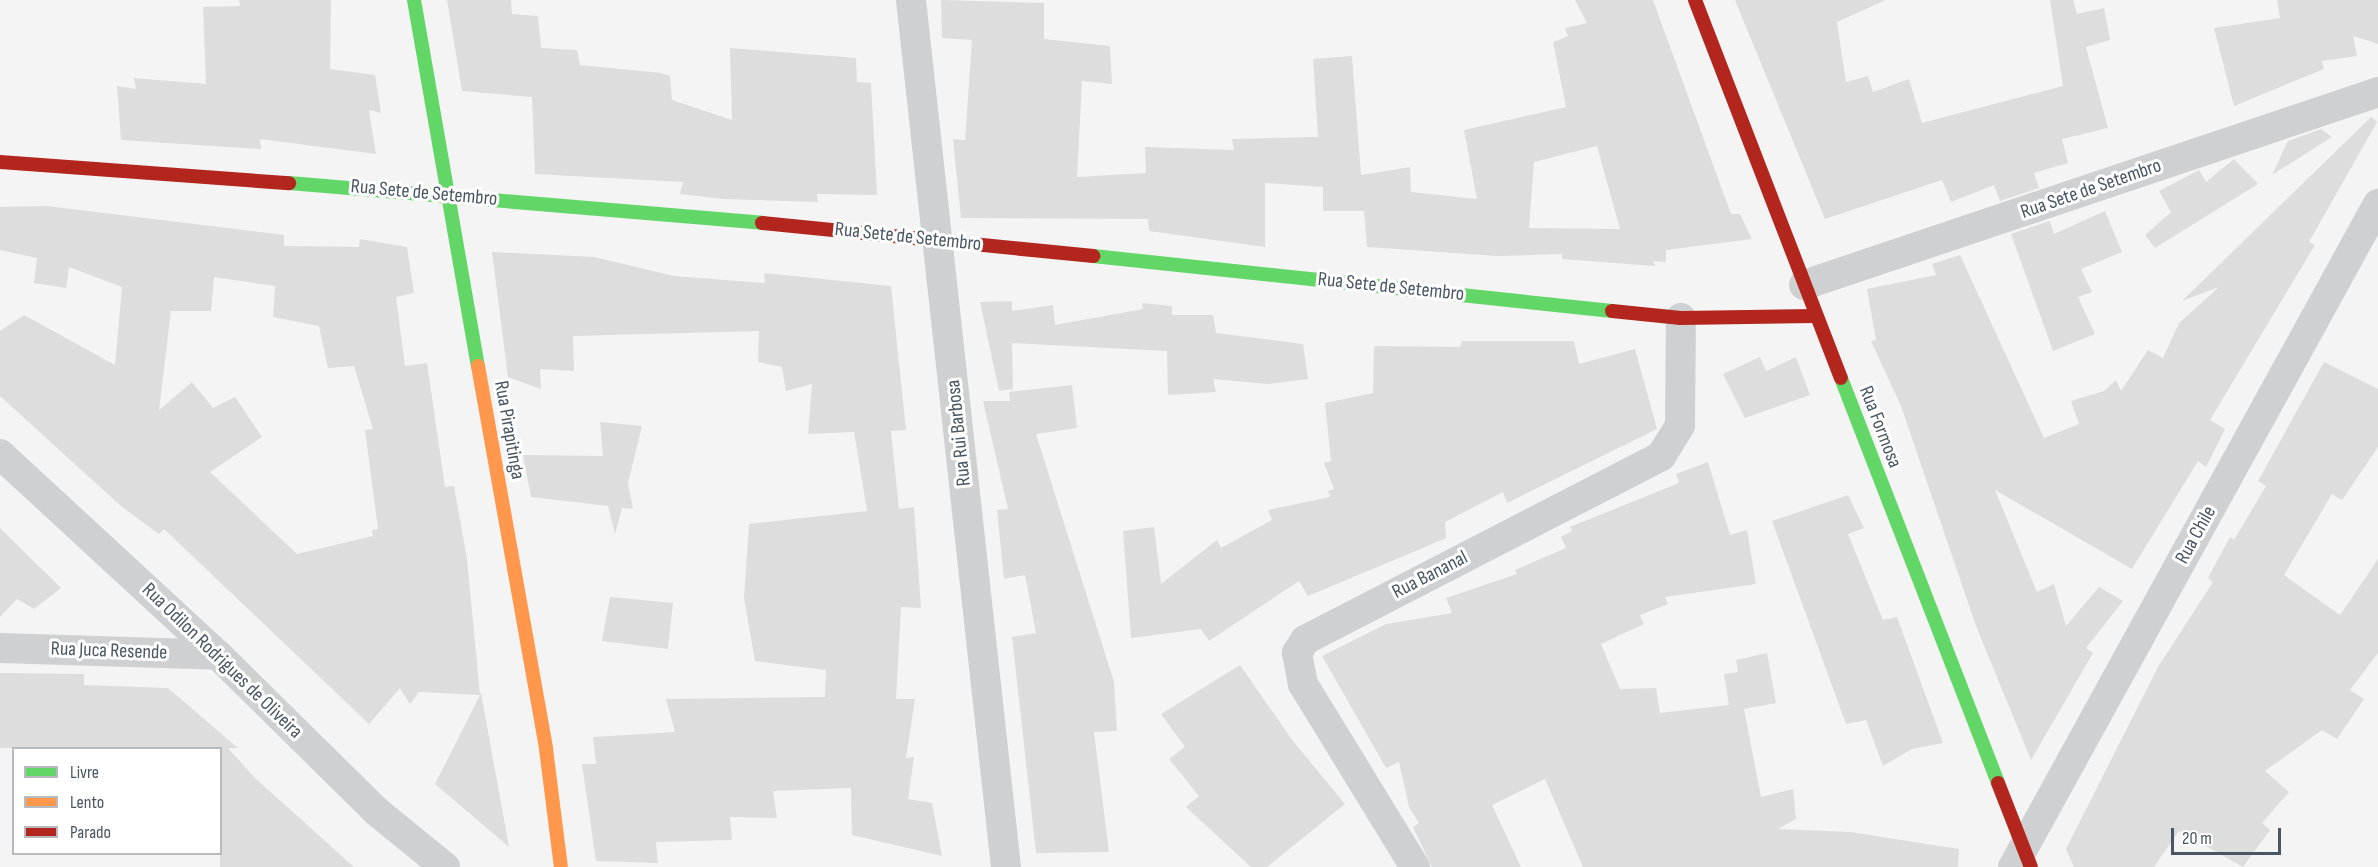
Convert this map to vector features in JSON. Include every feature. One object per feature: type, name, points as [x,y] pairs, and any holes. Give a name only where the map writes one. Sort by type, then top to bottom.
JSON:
[{"type":"street","name":"Rua Pirapitinga","points":[[414,0],[546,749],[561,867]]},
{"type":"street","name":"Rua Rui Barbosa","points":[[910,0],[1006,867]]},
{"type":"street","name":"Rua Formosa","points":[[1695,0],[2023,861]]},
{"type":"street","name":"Rua Sete de Setembro","points":[[1804,285],[2378,92]]},
{"type":"street","name":"Rua Sete de Setembro","points":[[0,162],[448,194],[938,239],[1681,318],[1815,316]]},
{"type":"street","name":"Rua Chile","points":[[2023,861],[2378,204]]},
{"type":"street","name":"Rua Bananal","points":[[1415,867],[1303,684],[1296,653],[1305,640],[1661,456],[1680,425],[1681,318]]},
{"type":"street","name":"Rua Odilon Rodrigues de Oliveira","points":[[0,454],[218,656],[376,811],[445,867]]},
{"type":"street","name":"Rua Juca Resende","points":[[0,648],[218,656]]},
{"type":"building","points":[[239,0],[331,0],[330,69],[375,75],[381,113],[369,110],[376,154],[260,139],[261,149],[121,140],[117,86],[136,89],[134,78],[206,84],[203,7],[240,6]]},
{"type":"building","points":[[447,0],[511,0],[512,14],[538,16],[541,48],[577,50],[580,65],[661,73],[670,76],[672,100],[732,120],[730,48],[856,58],[857,82],[871,83],[877,195],[817,194],[818,202],[724,199],[680,194],[683,182],[535,174],[532,97],[462,91]]},
{"type":"building","points":[[941,0],[1044,3],[1044,39],[1110,46],[1112,84],[1082,81],[1077,177],[1146,173],[1145,147],[1234,150],[1232,139],[1318,137],[1313,59],[1352,56],[1361,175],[1410,167],[1411,192],[1477,199],[1464,130],[1566,107],[1553,42],[1568,36],[1565,28],[1587,23],[1575,0],[1653,0],[1731,214],[1740,214],[1752,239],[1666,250],[1666,262],[1653,261],[1655,266],[1562,259],[1562,254],[1498,256],[1367,247],[1364,211],[1323,211],[1323,187],[1265,183],[1265,247],[1149,231],[1148,219],[961,218],[953,139],[965,140],[972,40],[942,38]],"holes":[[[1597,146],[1620,229],[1529,228],[1534,162]]]},
{"type":"building","points":[[1735,0],[1886,0],[1837,22],[1846,82],[1868,76],[1873,92],[1909,79],[1922,123],[2063,86],[2050,0],[2073,0],[2077,14],[2104,8],[2110,40],[2086,47],[2108,128],[2062,139],[2068,163],[2034,173],[2039,188],[2000,201],[1994,185],[1951,202],[1942,180],[1825,219]]},
{"type":"building","points":[[2277,0],[2378,0],[2378,44],[2353,36],[2357,56],[2322,61],[2324,69],[2234,106],[2214,28],[2280,18]]},
{"type":"building","points":[[2371,117],[2377,122],[2309,242],[2315,245],[2210,420],[2225,429],[2206,467],[2198,461],[2132,569],[1995,490],[2037,592],[2054,584],[2066,626],[2099,587],[2123,601],[2086,648],[2093,653],[2031,760],[1976,626],[1901,406],[1871,341],[1876,340],[1867,289],[1936,275],[1932,264],[1960,255],[2044,438],[2079,424],[2071,401],[2104,391],[2116,380],[2121,391],[2148,350],[2163,358],[2179,323],[2219,287],[2182,301]]},
{"type":"building","points":[[2321,129],[2332,137],[2272,175],[2288,141]]},
{"type":"building","points":[[2234,159],[2258,184],[2155,248],[2145,235],[2171,212],[2159,191],[2199,170],[2206,182]]},
{"type":"building","points":[[47,206],[284,235],[284,246],[359,247],[360,239],[407,247],[414,293],[396,297],[405,366],[427,363],[445,487],[454,486],[467,559],[480,695],[419,692],[410,704],[400,688],[369,724],[164,529],[159,534],[122,507],[0,396],[0,331],[24,315],[115,365],[122,287],[69,267],[66,288],[34,283],[37,258],[0,250],[0,207]],"holes":[[[214,277],[275,286],[273,317],[319,326],[328,368],[354,366],[373,429],[365,430],[378,529],[372,530],[373,536],[297,554],[210,472],[262,437],[235,397],[213,408],[192,382],[159,410],[171,311],[211,311]]]},
{"type":"building","points":[[2105,211],[2122,252],[2081,269],[2092,292],[2078,297],[2095,334],[2053,351],[2011,234],[2050,221],[2054,234]]},
{"type":"building","points":[[492,252],[594,257],[674,276],[765,283],[764,273],[891,286],[906,430],[891,431],[899,509],[914,507],[921,608],[901,607],[896,699],[915,699],[906,758],[914,757],[908,799],[932,803],[942,856],[852,835],[851,788],[773,791],[777,818],[730,817],[732,840],[656,842],[658,863],[596,861],[582,764],[596,764],[593,737],[675,732],[666,699],[825,697],[826,670],[755,661],[744,598],[749,524],[867,511],[854,432],[808,434],[812,384],[786,391],[782,367],[758,362],[759,331],[573,336],[574,371],[540,369],[541,389],[508,377]]},
{"type":"building","points":[[1012,301],[1012,311],[1053,305],[1055,325],[1143,309],[1142,303],[1172,306],[1172,315],[1213,315],[1216,333],[1303,344],[1308,379],[1268,384],[1213,379],[1216,392],[1168,395],[1167,351],[1012,343],[1013,389],[999,391],[980,302]]},
{"type":"building","points":[[1462,341],[1574,341],[1579,364],[1635,349],[1657,429],[1507,503],[1503,492],[1445,522],[1446,538],[1418,550],[1308,596],[1299,581],[1209,641],[1201,629],[1131,638],[1123,531],[1154,527],[1161,584],[1217,540],[1221,548],[1272,520],[1268,510],[1330,497],[1328,491],[1334,489],[1324,463],[1331,461],[1325,403],[1373,393],[1374,346],[1460,347]]},
{"type":"building","points":[[1760,357],[1766,371],[1796,357],[1810,395],[1745,418],[1723,374]]},
{"type":"building","points":[[2324,362],[2378,389],[2378,447],[2342,500],[2332,494],[2284,575],[2340,615],[2378,559],[2378,653],[2350,690],[2364,699],[2337,739],[2322,730],[2265,771],[2289,792],[2262,823],[2270,830],[2243,867],[2179,831],[2154,867],[2074,867],[2066,849],[2158,667],[2213,582],[2208,578],[2230,537],[2234,540],[2266,486],[2258,481]]},
{"type":"building","points":[[1072,385],[1077,428],[1036,434],[1114,682],[1117,731],[1094,732],[1109,852],[1036,853],[1012,637],[1036,633],[1025,575],[1004,579],[997,510],[1008,509],[983,401],[1010,401],[1009,392]]},
{"type":"building","points":[[600,422],[642,426],[628,483],[633,509],[622,508],[615,534],[608,506],[531,497],[523,455],[603,456]]},
{"type":"building","points":[[1708,462],[1730,535],[1747,530],[1756,584],[1665,597],[1668,604],[1640,615],[1644,624],[1601,644],[1620,689],[1656,688],[1660,713],[1729,705],[1724,674],[1738,672],[1736,660],[1767,653],[1776,703],[1744,709],[1761,797],[1793,789],[1796,819],[1778,829],[1850,832],[1959,849],[1958,867],[1583,867],[1545,779],[1492,805],[1521,867],[1432,867],[1413,827],[1419,823],[1409,807],[1399,762],[1386,768],[1322,656],[1386,624],[1452,613],[1446,598],[1517,574],[1515,570],[1566,548],[1561,537],[1572,531],[1570,527],[1679,483],[1676,474]]},
{"type":"building","points":[[1848,495],[1864,528],[1848,534],[1883,620],[1897,617],[1943,743],[1912,749],[1883,766],[1866,720],[1846,724],[1772,521]]},
{"type":"building","points":[[0,528],[61,588],[34,609],[17,599],[0,617]]},
{"type":"building","points":[[610,597],[673,603],[668,649],[602,641]]},
{"type":"building","points":[[1240,665],[1293,741],[1345,804],[1267,867],[1251,867],[1186,807],[1199,796],[1169,759],[1185,747],[1161,714]]},
{"type":"building","points":[[0,673],[84,674],[84,685],[168,688],[238,748],[228,748],[254,777],[354,867],[220,867],[222,747],[0,748]]},
{"type":"building","points":[[481,693],[509,847],[435,784]]},
{"type":"traffic: fast","points":[[414,0],[478,366]]},
{"type":"traffic: fast","points":[[289,183],[762,223]]},
{"type":"traffic: fast","points":[[1093,256],[1612,311]]},
{"type":"traffic: fast","points":[[1841,378],[1998,783]]},
{"type":"traffic: slow","points":[[478,366],[546,749],[561,867]]},
{"type":"traffic: jam","points":[[1695,0],[1841,378]]},
{"type":"traffic: jam","points":[[0,162],[289,183]]},
{"type":"traffic: jam","points":[[762,223],[1093,256]]},
{"type":"traffic: jam","points":[[1612,311],[1681,318],[1815,316]]},
{"type":"traffic: jam","points":[[1998,783],[2031,867]]}]
